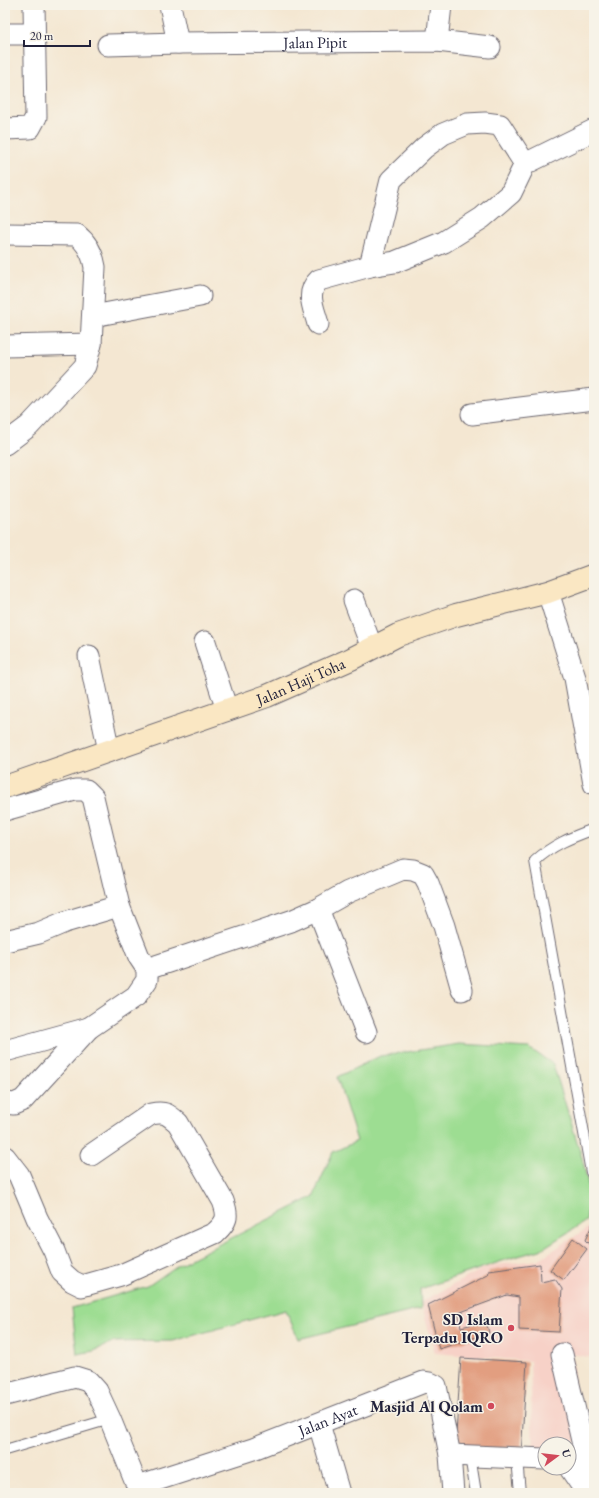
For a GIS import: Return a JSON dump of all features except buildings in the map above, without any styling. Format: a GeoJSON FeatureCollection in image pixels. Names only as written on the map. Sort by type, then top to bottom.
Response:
{"type":"FeatureCollection","features":[{"type":"Feature","properties":{"kind":"street"},"geometry":{"type":"LineString","coordinates":[[5,129],[30,128],[36,117],[34,5]]}},
{"type":"Feature","properties":{"kind":"street"},"geometry":{"type":"LineString","coordinates":[[170,5],[178,43]]}},
{"type":"Feature","properties":{"kind":"street"},"geometry":{"type":"LineString","coordinates":[[437,41],[440,5]]}},
{"type":"Feature","properties":{"kind":"street"},"geometry":{"type":"LineString","coordinates":[[5,34],[34,34]]}},
{"type":"Feature","properties":{"kind":"street","name":"Jalan Pipit"},"geometry":{"type":"LineString","coordinates":[[108,45],[437,41],[490,47]]}},
{"type":"Feature","properties":{"kind":"street"},"geometry":{"type":"LineString","coordinates":[[370,266],[391,180],[424,148],[443,134],[467,124],[485,123],[500,125],[525,164]]}},
{"type":"Feature","properties":{"kind":"street"},"geometry":{"type":"LineString","coordinates":[[318,324],[311,294],[313,285],[319,280],[370,266],[395,262],[444,242],[482,218],[511,193],[525,164],[594,130]]}},
{"type":"Feature","properties":{"kind":"street"},"geometry":{"type":"LineString","coordinates":[[5,234],[77,235],[83,240],[93,258],[95,267],[91,344],[85,366],[29,426],[5,444]]}},
{"type":"Feature","properties":{"kind":"street"},"geometry":{"type":"LineString","coordinates":[[93,316],[200,296]]}},
{"type":"Feature","properties":{"kind":"street"},"geometry":{"type":"LineString","coordinates":[[5,346],[91,344]]}},
{"type":"Feature","properties":{"kind":"street"},"geometry":{"type":"LineString","coordinates":[[472,414],[594,399]]}},
{"type":"Feature","properties":{"kind":"street","name":"Jalan Haji Toha"},"geometry":{"type":"LineString","coordinates":[[5,788],[109,750],[267,696],[398,635],[456,615],[548,592],[594,575]]}},
{"type":"Feature","properties":{"kind":"street"},"geometry":{"type":"LineString","coordinates":[[548,592],[575,678],[594,784]]}},
{"type":"Feature","properties":{"kind":"street"},"geometry":{"type":"LineString","coordinates":[[354,600],[372,648]]}},
{"type":"Feature","properties":{"kind":"street"},"geometry":{"type":"LineString","coordinates":[[205,642],[227,710]]}},
{"type":"Feature","properties":{"kind":"street"},"geometry":{"type":"LineString","coordinates":[[88,656],[109,750]]}},
{"type":"Feature","properties":{"kind":"street"},"geometry":{"type":"LineString","coordinates":[[5,810],[75,790],[86,790],[93,797],[118,906],[139,957],[147,969],[147,980],[136,996],[89,1028],[23,1100],[14,1104],[5,1103]]}},
{"type":"Feature","properties":{"kind":"street"},"geometry":{"type":"LineString","coordinates":[[147,969],[291,921],[348,892],[404,869],[413,870],[423,874],[428,883],[444,926],[462,990]]}},
{"type":"Feature","properties":{"kind":"street"},"geometry":{"type":"LineString","coordinates":[[5,941],[39,933],[64,922],[118,906]]}},
{"type":"Feature","properties":{"kind":"street"},"geometry":{"type":"LineString","coordinates":[[318,908],[366,1032]]}},
{"type":"Feature","properties":{"kind":"street"},"geometry":{"type":"LineString","coordinates":[[5,1052],[89,1028]]}},
{"type":"Feature","properties":{"kind":"street"},"geometry":{"type":"LineString","coordinates":[[5,1157],[19,1175],[62,1272],[72,1281],[82,1286],[121,1275],[214,1233],[224,1225],[227,1218],[223,1201],[178,1123],[168,1114],[159,1112],[150,1114],[91,1155]]}},
{"type":"Feature","properties":{"kind":"street"},"geometry":{"type":"LineString","coordinates":[[562,1354],[594,1493]]}},
{"type":"Feature","properties":{"kind":"street","name":"Jalan Ayat"},"geometry":{"type":"LineString","coordinates":[[5,1395],[75,1377],[88,1381],[97,1391],[139,1490],[254,1449],[424,1382],[430,1383],[436,1386],[460,1455],[453,1493]]}},
{"type":"Feature","properties":{"kind":"street"},"geometry":{"type":"LineString","coordinates":[[319,1424],[339,1493]]}},
{"type":"Feature","properties":{"kind":"street"},"geometry":{"type":"LineString","coordinates":[[460,1455],[537,1459]]}},
{"type":"Feature","properties":{"kind":"street"},"geometry":{"type":"LineString","coordinates":[[575,1476],[587,1493]]}},
{"type":"Feature","properties":{"kind":"lane"},"geometry":{"type":"LineString","coordinates":[[594,829],[570,838],[545,852],[535,861],[591,1172],[594,1177]]}},
{"type":"Feature","properties":{"kind":"lane"},"geometry":{"type":"LineString","coordinates":[[5,1450],[110,1419]]}},
{"type":"Feature","properties":{"kind":"lane"},"geometry":{"type":"LineString","coordinates":[[460,1455],[476,1493]]}},
{"type":"Feature","properties":{"kind":"lane"},"geometry":{"type":"LineString","coordinates":[[517,1458],[520,1493]]}},
{"type":"Feature","properties":{"kind":"shaded area","name":"SD Islam Terpadu IQRO"},"geometry":{"type":"Polygon","coordinates":[[[594,1221],[594,1358],[572,1354],[577,1436],[537,1436],[537,1451],[533,1452],[530,1361],[435,1353],[421,1302],[488,1266],[538,1260],[591,1226],[594,1221]]]}},
{"type":"Feature","properties":{"kind":"green space"},"geometry":{"type":"Polygon","coordinates":[[[459,1044],[529,1048],[553,1064],[583,1161],[590,1194],[586,1221],[540,1250],[511,1258],[420,1289],[421,1309],[298,1339],[286,1310],[173,1341],[113,1342],[94,1351],[77,1354],[72,1308],[148,1286],[178,1265],[313,1197],[333,1152],[357,1141],[337,1077],[380,1056],[459,1044]]]}},
{"type":"Feature","properties":{"kind":"place","name":"SD Islam Terpadu IQRO"},"geometry":{"type":"Point","coordinates":[511,1328]}},
{"type":"Feature","properties":{"kind":"place","name":"Masjid Al Qolam"},"geometry":{"type":"Point","coordinates":[491,1406]}}]}
